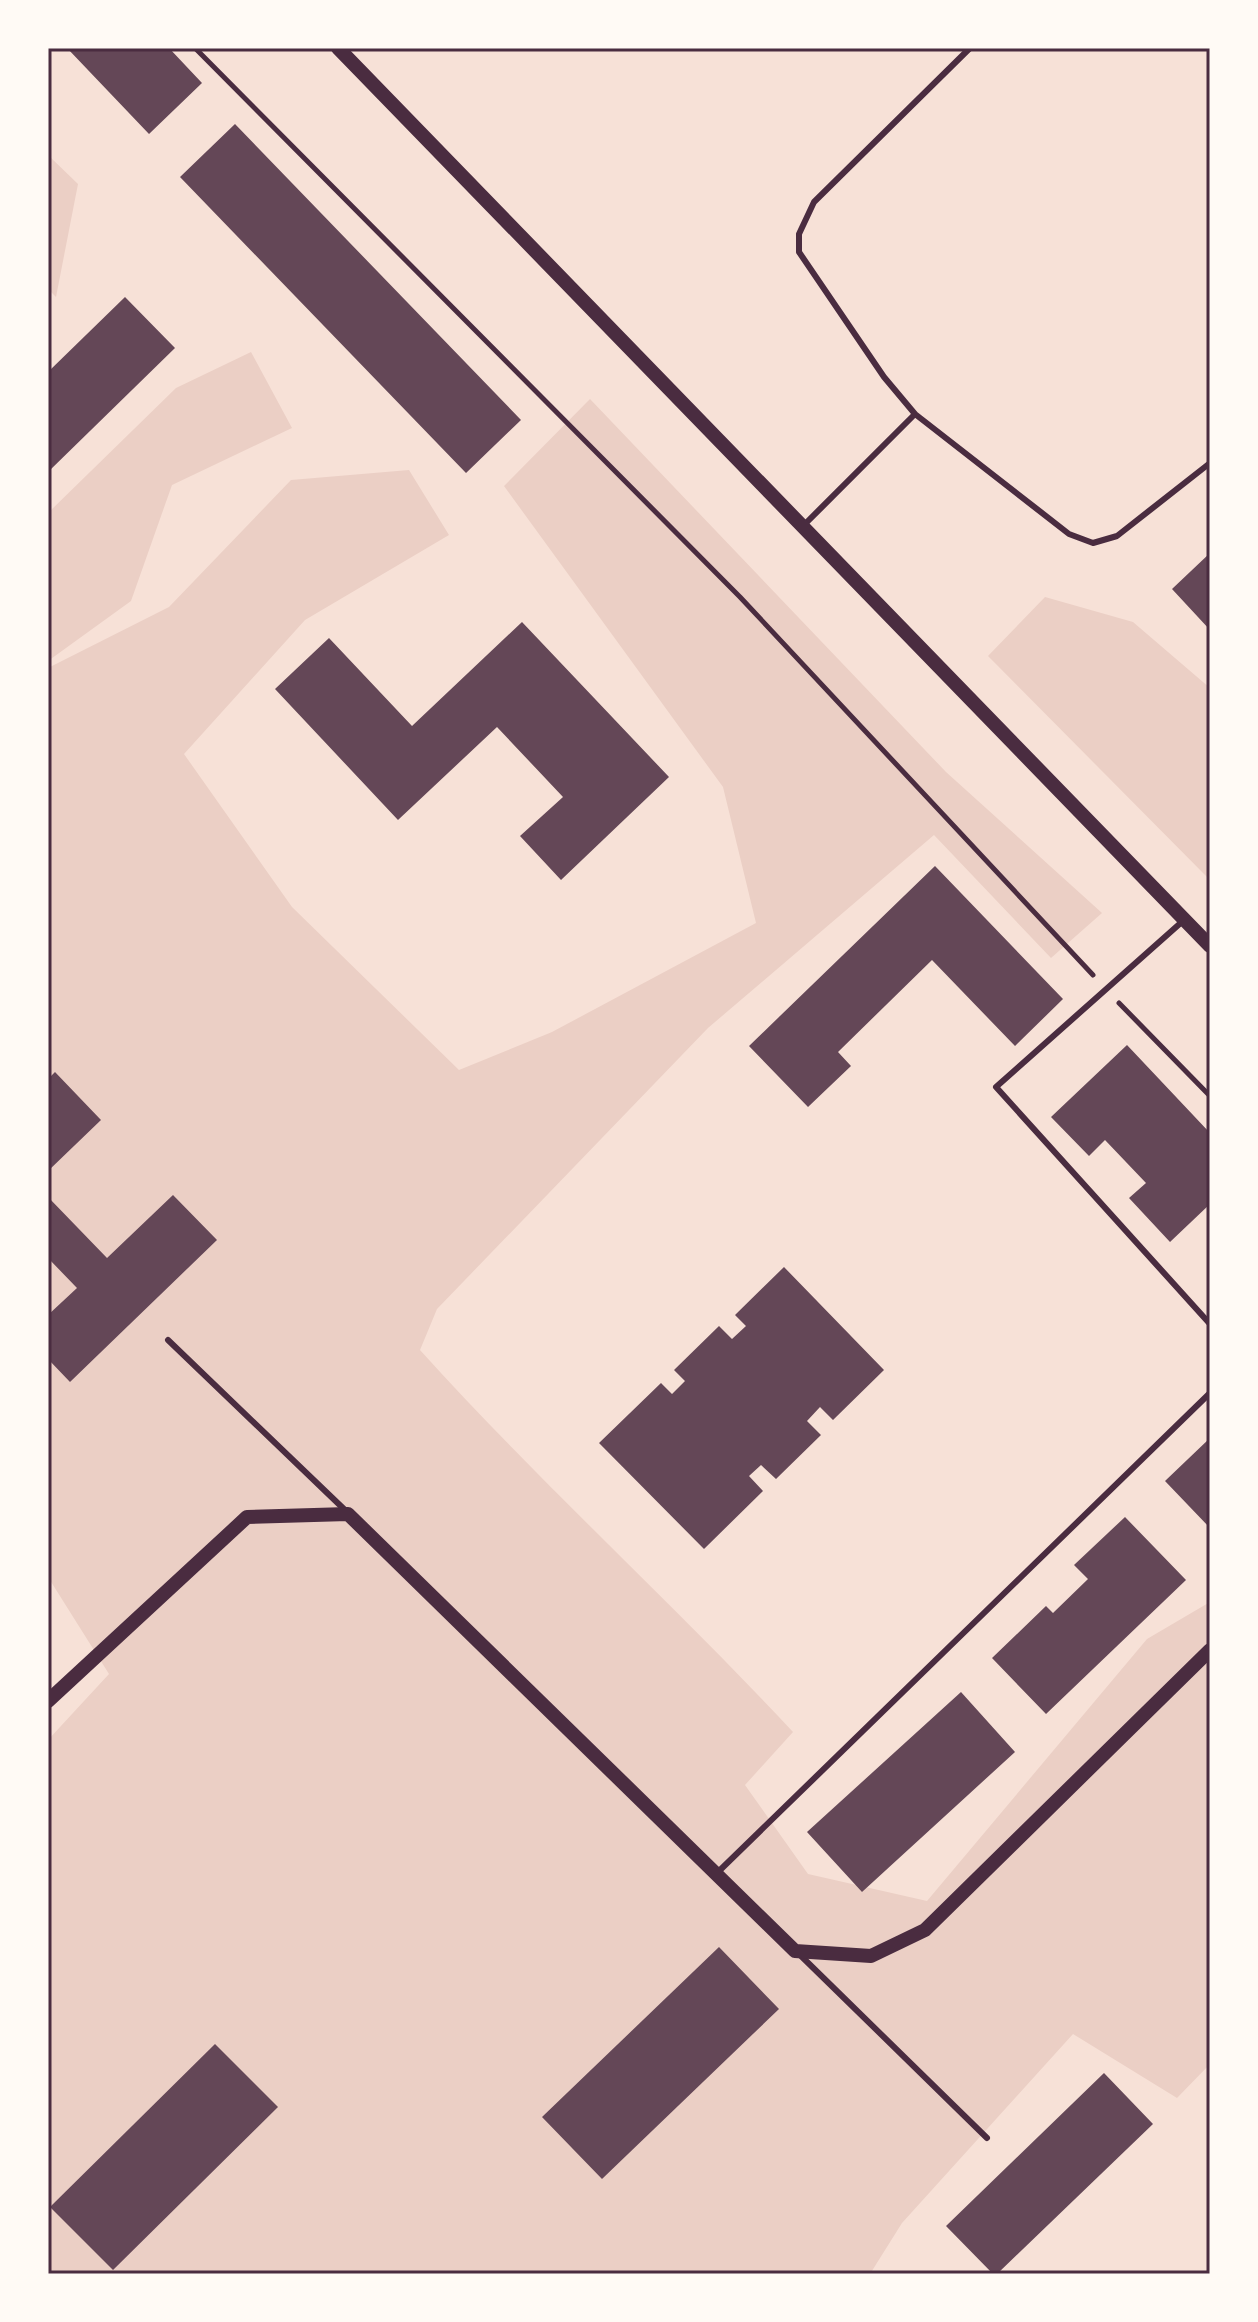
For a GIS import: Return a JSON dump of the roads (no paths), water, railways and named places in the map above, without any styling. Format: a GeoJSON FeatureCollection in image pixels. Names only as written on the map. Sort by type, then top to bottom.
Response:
{"type":"FeatureCollection","features":[{"type":"Feature","properties":{"kind":"street"},"geometry":{"type":"LineString","coordinates":[[338,48],[1210,946]]}},
{"type":"Feature","properties":{"kind":"street"},"geometry":{"type":"LineString","coordinates":[[48,1701],[247,1517],[348,1514],[795,1951],[871,1956],[925,1930],[1210,1650]]}},
{"type":"Feature","properties":{"kind":"lane"},"geometry":{"type":"LineString","coordinates":[[970,48],[814,202],[799,234],[799,252],[884,377],[915,414],[1069,534],[1093,543],[1117,536],[1210,463]]}},
{"type":"Feature","properties":{"kind":"lane"},"geometry":{"type":"LineString","coordinates":[[802,528],[915,414]]}},
{"type":"Feature","properties":{"kind":"lane"},"geometry":{"type":"LineString","coordinates":[[1184,920],[996,1087],[1210,1324]]}},
{"type":"Feature","properties":{"kind":"lane"},"geometry":{"type":"LineString","coordinates":[[168,1340],[348,1514]]}},
{"type":"Feature","properties":{"kind":"lane"},"geometry":{"type":"LineString","coordinates":[[717,1873],[1210,1393]]}},
{"type":"Feature","properties":{"kind":"lane"},"geometry":{"type":"LineString","coordinates":[[795,1951],[987,2138]]}}]}
